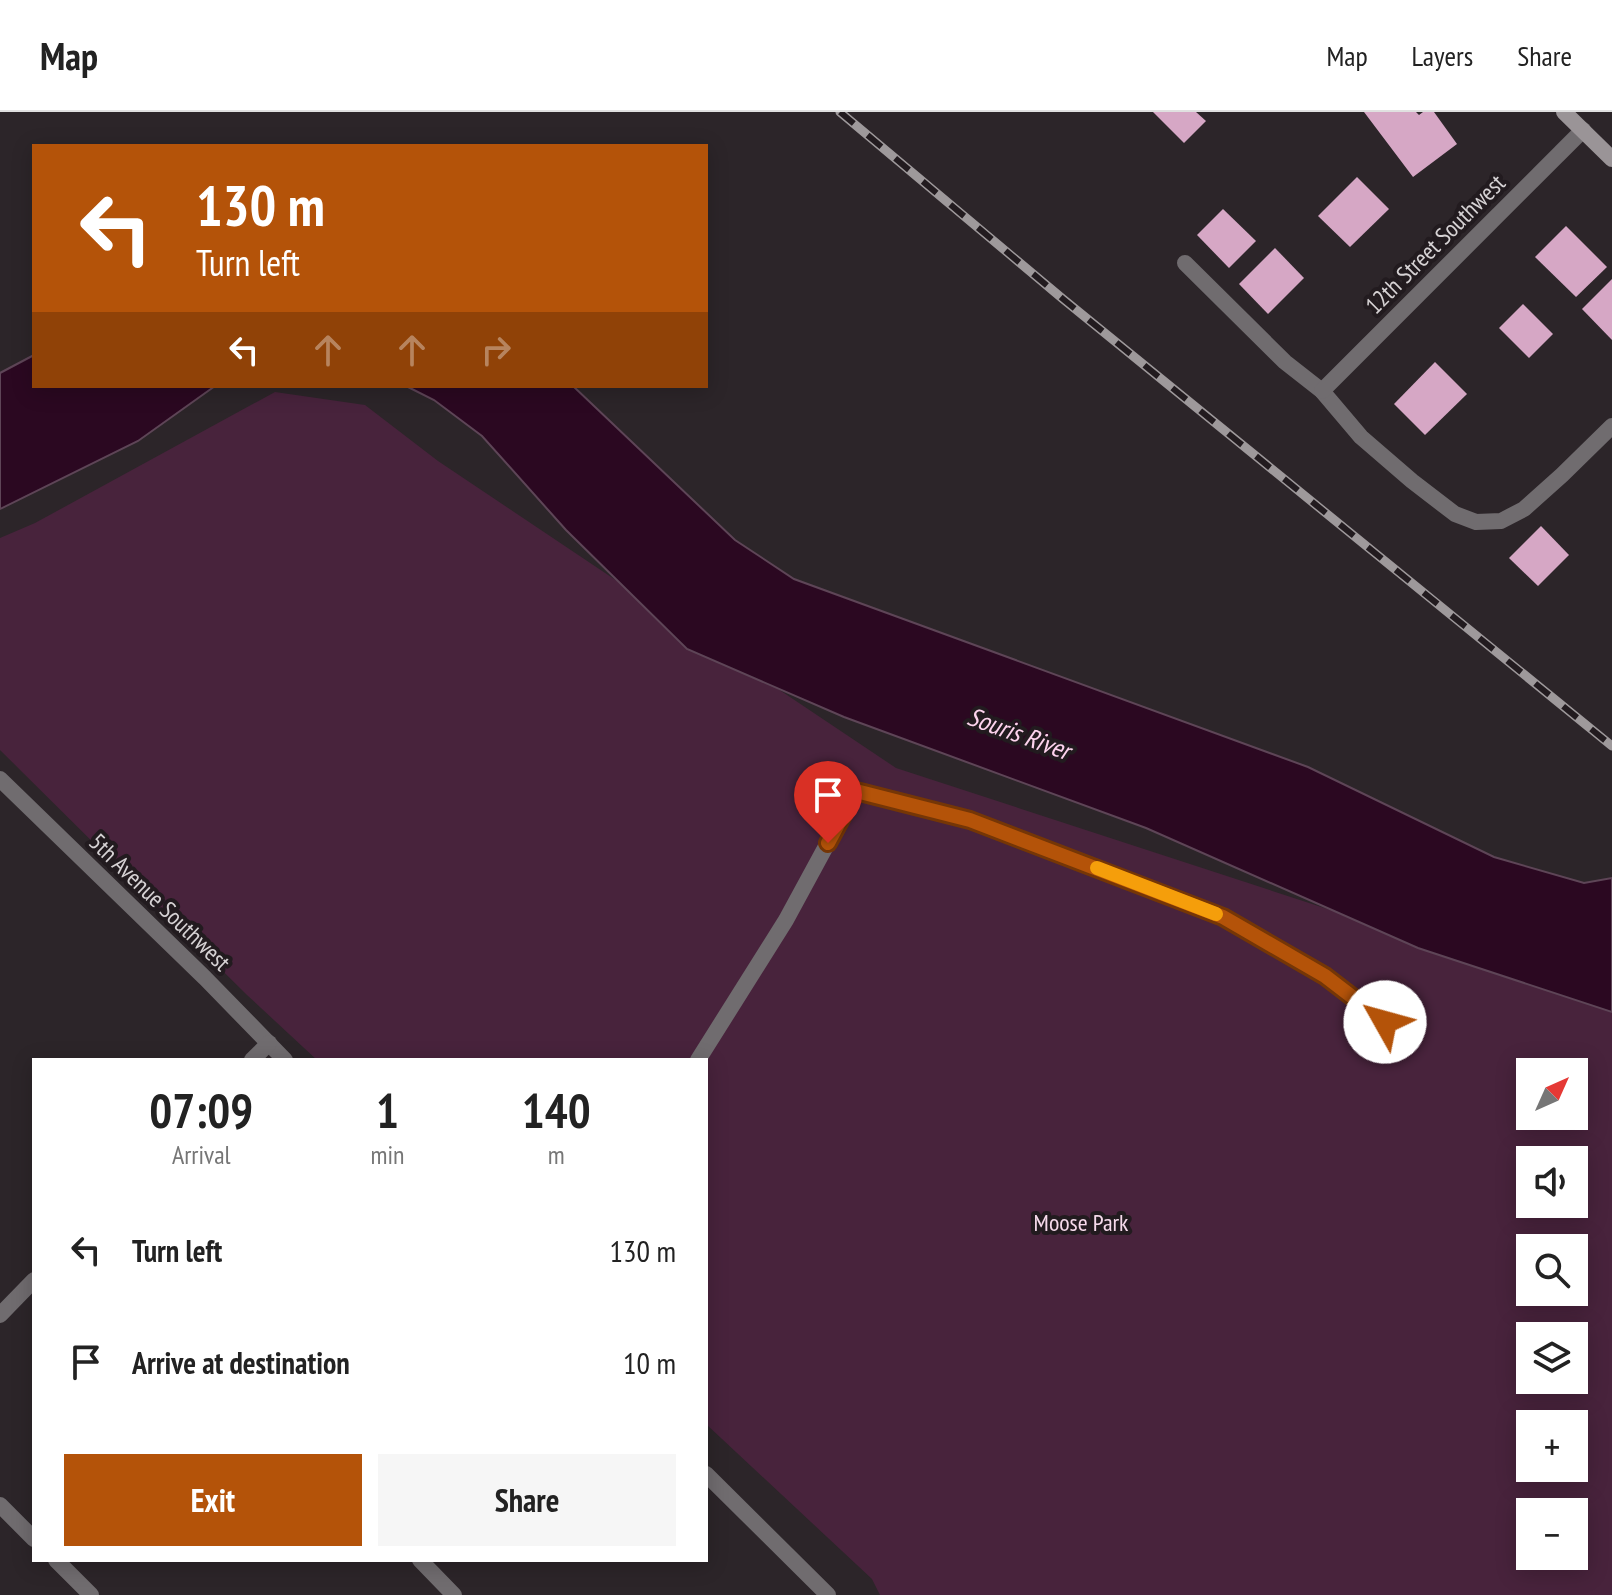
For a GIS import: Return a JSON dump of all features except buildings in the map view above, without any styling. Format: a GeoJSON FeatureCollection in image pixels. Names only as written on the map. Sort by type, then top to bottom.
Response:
{"type":"FeatureCollection","features":[{"type":"Feature","properties":{"kind":"street"},"geometry":{"type":"LineString","coordinates":[[1564,112],[1612,159]]}},
{"type":"Feature","properties":{"kind":"street","name":"12th Street Southwest"},"geometry":{"type":"LineString","coordinates":[[1322,391],[1583,130]]}},
{"type":"Feature","properties":{"kind":"street"},"geometry":{"type":"LineString","coordinates":[[1185,263],[1285,362],[1322,391],[1361,437],[1455,514],[1476,522],[1501,521],[1524,509],[1612,426]]}},
{"type":"Feature","properties":{"kind":"street","name":"5th Avenue Southwest"},"geometry":{"type":"LineString","coordinates":[[0,779],[283,1058]]}},
{"type":"Feature","properties":{"kind":"street"},"geometry":{"type":"LineString","coordinates":[[699,1058],[786,920],[856,791],[970,820],[1223,917],[1325,976],[1405,1038]]}},
{"type":"Feature","properties":{"kind":"street"},"geometry":{"type":"LineString","coordinates":[[254,1058],[269,1043]]}},
{"type":"Feature","properties":{"kind":"street"},"geometry":{"type":"LineString","coordinates":[[0,1315],[32,1282]]}},
{"type":"Feature","properties":{"kind":"street"},"geometry":{"type":"LineString","coordinates":[[708,1476],[828,1595]]}},
{"type":"Feature","properties":{"kind":"street"},"geometry":{"type":"LineString","coordinates":[[0,1505],[32,1537]]}},
{"type":"Feature","properties":{"kind":"street"},"geometry":{"type":"LineString","coordinates":[[58,1562],[91,1595]]}},
{"type":"Feature","properties":{"kind":"street"},"geometry":{"type":"LineString","coordinates":[[422,1562],[454,1595]]}},
{"type":"Feature","properties":{"kind":"green space","name":"Moose Park"},"geometry":{"type":"Polygon","coordinates":[[[275,392],[365,405],[438,461],[896,768],[1496,964],[1612,963],[1612,1595],[880,1595],[872,1579],[708,1426],[708,1058],[315,1058],[247,995],[0,750],[0,538],[35,523],[275,392]]]}},
{"type":"Feature","properties":{"kind":"water"},"geometry":{"type":"Polygon","coordinates":[[[32,356],[32,388],[212,388],[138,441],[0,509],[0,373],[32,356]]]}},
{"type":"Feature","properties":{"kind":"water","name":"Souris River"},"geometry":{"type":"Polygon","coordinates":[[[410,388],[575,388],[735,540],[794,579],[1308,767],[1494,857],[1584,883],[1612,878],[1612,1012],[1418,948],[1146,828],[844,717],[687,649],[566,530],[482,436],[434,400],[410,388]]]}},
{"type":"Feature","properties":{"kind":"railway"},"geometry":{"type":"LineString","coordinates":[[840,112],[1063,299],[1612,746]]}},
{"type":"Feature","properties":{"kind":"slow traffic"},"geometry":{"type":"LineString","coordinates":[[1097,868],[1216,914]]}},
{"type":"Feature","properties":{"kind":"route"},"geometry":{"type":"LineString","coordinates":[[828,843],[856,791],[970,820],[1223,917],[1325,976],[1385,1022]]}}]}
